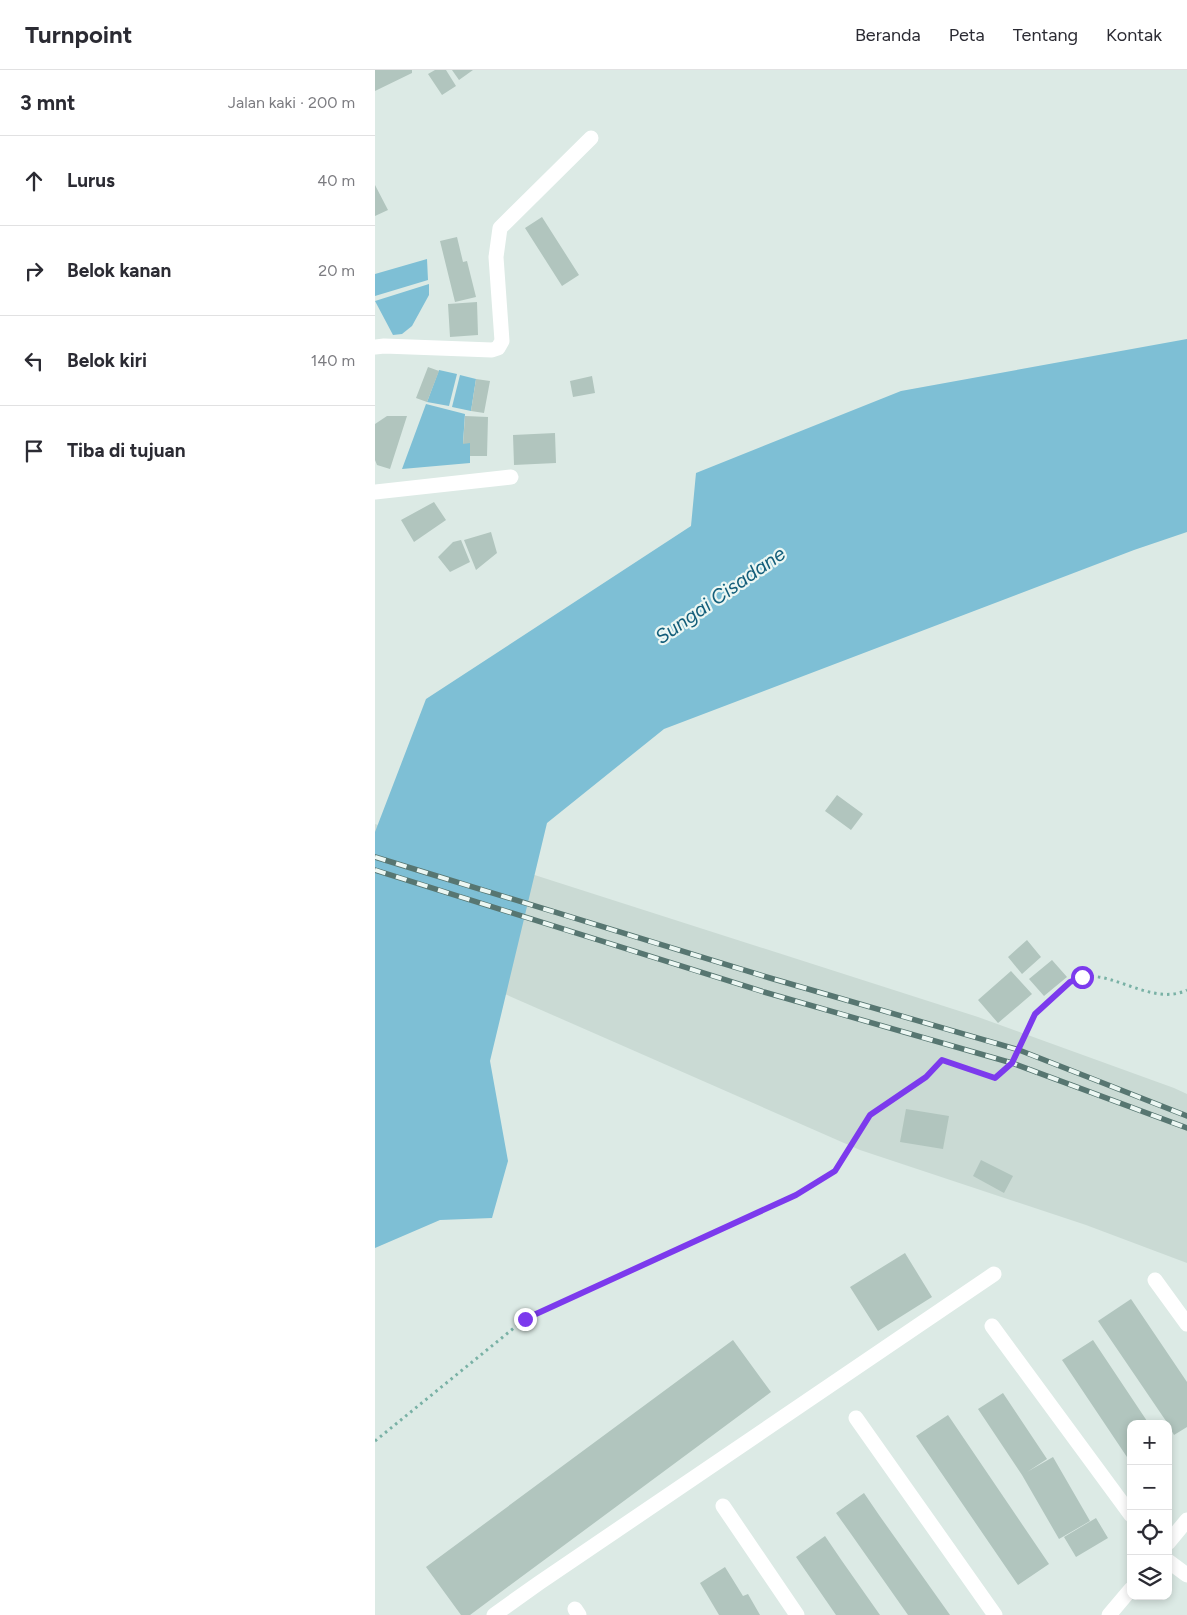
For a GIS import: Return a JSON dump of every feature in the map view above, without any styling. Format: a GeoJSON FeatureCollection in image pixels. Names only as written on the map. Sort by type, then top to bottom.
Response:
{"type":"FeatureCollection","features":[{"type":"Feature","properties":{"kind":"street"},"geometry":{"type":"LineString","coordinates":[[375,347],[492,350],[498,348],[502,341],[496,257],[500,228],[591,138]]}},
{"type":"Feature","properties":{"kind":"street"},"geometry":{"type":"LineString","coordinates":[[375,492],[511,477]]}},
{"type":"Feature","properties":{"kind":"street"},"geometry":{"type":"LineString","coordinates":[[494,1615],[994,1274]]}},
{"type":"Feature","properties":{"kind":"street"},"geometry":{"type":"LineString","coordinates":[[1155,1280],[1187,1324]]}},
{"type":"Feature","properties":{"kind":"street"},"geometry":{"type":"LineString","coordinates":[[992,1326],[1127,1510]]}},
{"type":"Feature","properties":{"kind":"street"},"geometry":{"type":"LineString","coordinates":[[855,1418],[995,1615]]}},
{"type":"Feature","properties":{"kind":"street"},"geometry":{"type":"LineString","coordinates":[[723,1506],[797,1615]]}},
{"type":"Feature","properties":{"kind":"street"},"geometry":{"type":"LineString","coordinates":[[1172,1538],[1187,1520]]}},
{"type":"Feature","properties":{"kind":"street"},"geometry":{"type":"LineString","coordinates":[[1172,1564],[1187,1575]]}},
{"type":"Feature","properties":{"kind":"street"},"geometry":{"type":"LineString","coordinates":[[1109,1615],[1127,1593]]}},
{"type":"Feature","properties":{"kind":"path"},"geometry":{"type":"LineString","coordinates":[[375,1441],[525,1319],[796,1195],[835,1171],[870,1115],[926,1077],[942,1060],[995,1078],[1012,1063],[1035,1014],[1070,982],[1082,977],[1093,976],[1158,995],[1181,993],[1187,990]]}},
{"type":"Feature","properties":{"kind":"shaded area"},"geometry":{"type":"Polygon","coordinates":[[[375,824],[978,1017],[1187,1094],[1187,1263],[1086,1225],[860,1150],[375,937],[375,824]]]}},
{"type":"Feature","properties":{"kind":"water"},"geometry":{"type":"Polygon","coordinates":[[[427,259],[428,280],[375,296],[375,274],[427,259]]]}},
{"type":"Feature","properties":{"kind":"water"},"geometry":{"type":"Polygon","coordinates":[[[429,284],[429,295],[412,326],[402,334],[393,335],[375,301],[429,284]]]}},
{"type":"Feature","properties":{"kind":"water","name":"Sungai Cisadane"},"geometry":{"type":"Polygon","coordinates":[[[1187,339],[1187,532],[1134,550],[664,729],[547,823],[490,1061],[508,1161],[492,1218],[440,1220],[375,1248],[375,832],[426,699],[691,526],[696,473],[901,391],[1187,339]]]}},
{"type":"Feature","properties":{"kind":"water"},"geometry":{"type":"Polygon","coordinates":[[[439,370],[457,374],[449,406],[427,402],[439,370]]]}},
{"type":"Feature","properties":{"kind":"water"},"geometry":{"type":"Polygon","coordinates":[[[460,375],[476,379],[471,411],[452,407],[460,375]]]}},
{"type":"Feature","properties":{"kind":"water"},"geometry":{"type":"Polygon","coordinates":[[[426,404],[465,414],[463,443],[470,443],[470,463],[402,469],[426,404]]]}},
{"type":"Feature","properties":{"kind":"building"},"geometry":{"type":"Polygon","coordinates":[[[375,70],[412,70],[412,73],[375,91],[375,70]]]}},
{"type":"Feature","properties":{"kind":"building"},"geometry":{"type":"Polygon","coordinates":[[[435,70],[446,70],[456,86],[442,95],[428,74],[435,70]]]}},
{"type":"Feature","properties":{"kind":"building"},"geometry":{"type":"Polygon","coordinates":[[[452,70],[473,70],[459,80],[452,70]]]}},
{"type":"Feature","properties":{"kind":"building"},"geometry":{"type":"Polygon","coordinates":[[[375,185],[388,210],[375,216],[375,185]]]}},
{"type":"Feature","properties":{"kind":"building"},"geometry":{"type":"Polygon","coordinates":[[[542,217],[579,275],[562,286],[525,228],[542,217]]]}},
{"type":"Feature","properties":{"kind":"building"},"geometry":{"type":"Polygon","coordinates":[[[457,237],[463,262],[467,261],[476,297],[455,302],[440,241],[457,237]]]}},
{"type":"Feature","properties":{"kind":"building"},"geometry":{"type":"Polygon","coordinates":[[[477,302],[478,335],[450,337],[448,304],[477,302]]]}},
{"type":"Feature","properties":{"kind":"building"},"geometry":{"type":"Polygon","coordinates":[[[428,367],[439,371],[427,402],[416,398],[428,367]]]}},
{"type":"Feature","properties":{"kind":"building"},"geometry":{"type":"Polygon","coordinates":[[[592,376],[595,393],[573,397],[570,381],[592,376]]]}},
{"type":"Feature","properties":{"kind":"building"},"geometry":{"type":"Polygon","coordinates":[[[476,379],[490,381],[484,413],[471,411],[476,379]]]}},
{"type":"Feature","properties":{"kind":"building"},"geometry":{"type":"Polygon","coordinates":[[[387,416],[407,416],[390,469],[377,465],[375,460],[375,424],[387,416]]]}},
{"type":"Feature","properties":{"kind":"building"},"geometry":{"type":"Polygon","coordinates":[[[465,416],[488,417],[487,456],[470,456],[470,443],[463,444],[465,416]]]}},
{"type":"Feature","properties":{"kind":"building"},"geometry":{"type":"Polygon","coordinates":[[[555,433],[556,463],[514,465],[513,435],[555,433]]]}},
{"type":"Feature","properties":{"kind":"building"},"geometry":{"type":"Polygon","coordinates":[[[434,502],[446,520],[414,542],[401,520],[434,502]]]}},
{"type":"Feature","properties":{"kind":"building"},"geometry":{"type":"Polygon","coordinates":[[[491,532],[497,553],[476,570],[464,540],[491,532]]]}},
{"type":"Feature","properties":{"kind":"building"},"geometry":{"type":"Polygon","coordinates":[[[461,540],[470,562],[450,572],[438,557],[453,542],[461,540]]]}},
{"type":"Feature","properties":{"kind":"building"},"geometry":{"type":"Polygon","coordinates":[[[837,795],[863,814],[851,830],[825,811],[837,795]]]}},
{"type":"Feature","properties":{"kind":"building"},"geometry":{"type":"Polygon","coordinates":[[[1027,940],[1041,957],[1022,974],[1008,957],[1027,940]]]}},
{"type":"Feature","properties":{"kind":"building"},"geometry":{"type":"Polygon","coordinates":[[[1052,960],[1067,977],[1044,996],[1029,979],[1052,960]]]}},
{"type":"Feature","properties":{"kind":"building"},"geometry":{"type":"Polygon","coordinates":[[[1011,971],[1032,994],[998,1023],[978,1000],[1011,971]]]}},
{"type":"Feature","properties":{"kind":"building"},"geometry":{"type":"Polygon","coordinates":[[[906,1109],[949,1116],[943,1149],[900,1142],[906,1109]]]}},
{"type":"Feature","properties":{"kind":"building"},"geometry":{"type":"Polygon","coordinates":[[[981,1160],[1013,1176],[1004,1193],[973,1176],[981,1160]]]}},
{"type":"Feature","properties":{"kind":"building"},"geometry":{"type":"Polygon","coordinates":[[[905,1253],[932,1297],[878,1331],[850,1287],[905,1253]]]}},
{"type":"Feature","properties":{"kind":"building"},"geometry":{"type":"Polygon","coordinates":[[[1131,1299],[1187,1382],[1187,1427],[1174,1435],[1172,1420],[1165,1420],[1098,1321],[1131,1299]]]}},
{"type":"Feature","properties":{"kind":"building"},"geometry":{"type":"Polygon","coordinates":[[[733,1340],[771,1392],[470,1615],[461,1615],[426,1567],[733,1340]]]}},
{"type":"Feature","properties":{"kind":"building"},"geometry":{"type":"Polygon","coordinates":[[[1093,1340],[1146,1420],[1127,1420],[1127,1457],[1062,1360],[1093,1340]]]}},
{"type":"Feature","properties":{"kind":"building"},"geometry":{"type":"Polygon","coordinates":[[[1003,1393],[1047,1459],[1027,1472],[1053,1457],[1090,1521],[1059,1539],[1022,1475],[978,1409],[1003,1393]]]}},
{"type":"Feature","properties":{"kind":"building"},"geometry":{"type":"Polygon","coordinates":[[[948,1415],[1049,1564],[1018,1585],[916,1436],[948,1415]]]}},
{"type":"Feature","properties":{"kind":"building"},"geometry":{"type":"Polygon","coordinates":[[[864,1493],[950,1615],[908,1615],[836,1513],[864,1493]]]}},
{"type":"Feature","properties":{"kind":"building"},"geometry":{"type":"Polygon","coordinates":[[[1096,1518],[1108,1538],[1076,1557],[1064,1537],[1096,1518]]]}},
{"type":"Feature","properties":{"kind":"building"},"geometry":{"type":"Polygon","coordinates":[[[825,1536],[880,1615],[836,1615],[796,1557],[825,1536]]]}},
{"type":"Feature","properties":{"kind":"building"},"geometry":{"type":"Polygon","coordinates":[[[725,1567],[743,1596],[748,1594],[760,1615],[719,1615],[700,1583],[725,1567]]]}},
{"type":"Feature","properties":{"kind":"railway"},"geometry":{"type":"LineString","coordinates":[[375,857],[770,978],[1019,1050],[1187,1116]]}},
{"type":"Feature","properties":{"kind":"railway"},"geometry":{"type":"LineString","coordinates":[[375,870],[764,992],[1012,1063],[1187,1128]]}},
{"type":"Feature","properties":{"kind":"route"},"geometry":{"type":"LineString","coordinates":[[525,1319],[796,1195],[835,1171],[870,1115],[926,1077],[942,1060],[995,1078],[1012,1063],[1035,1014],[1070,982],[1082,977]]}}]}
